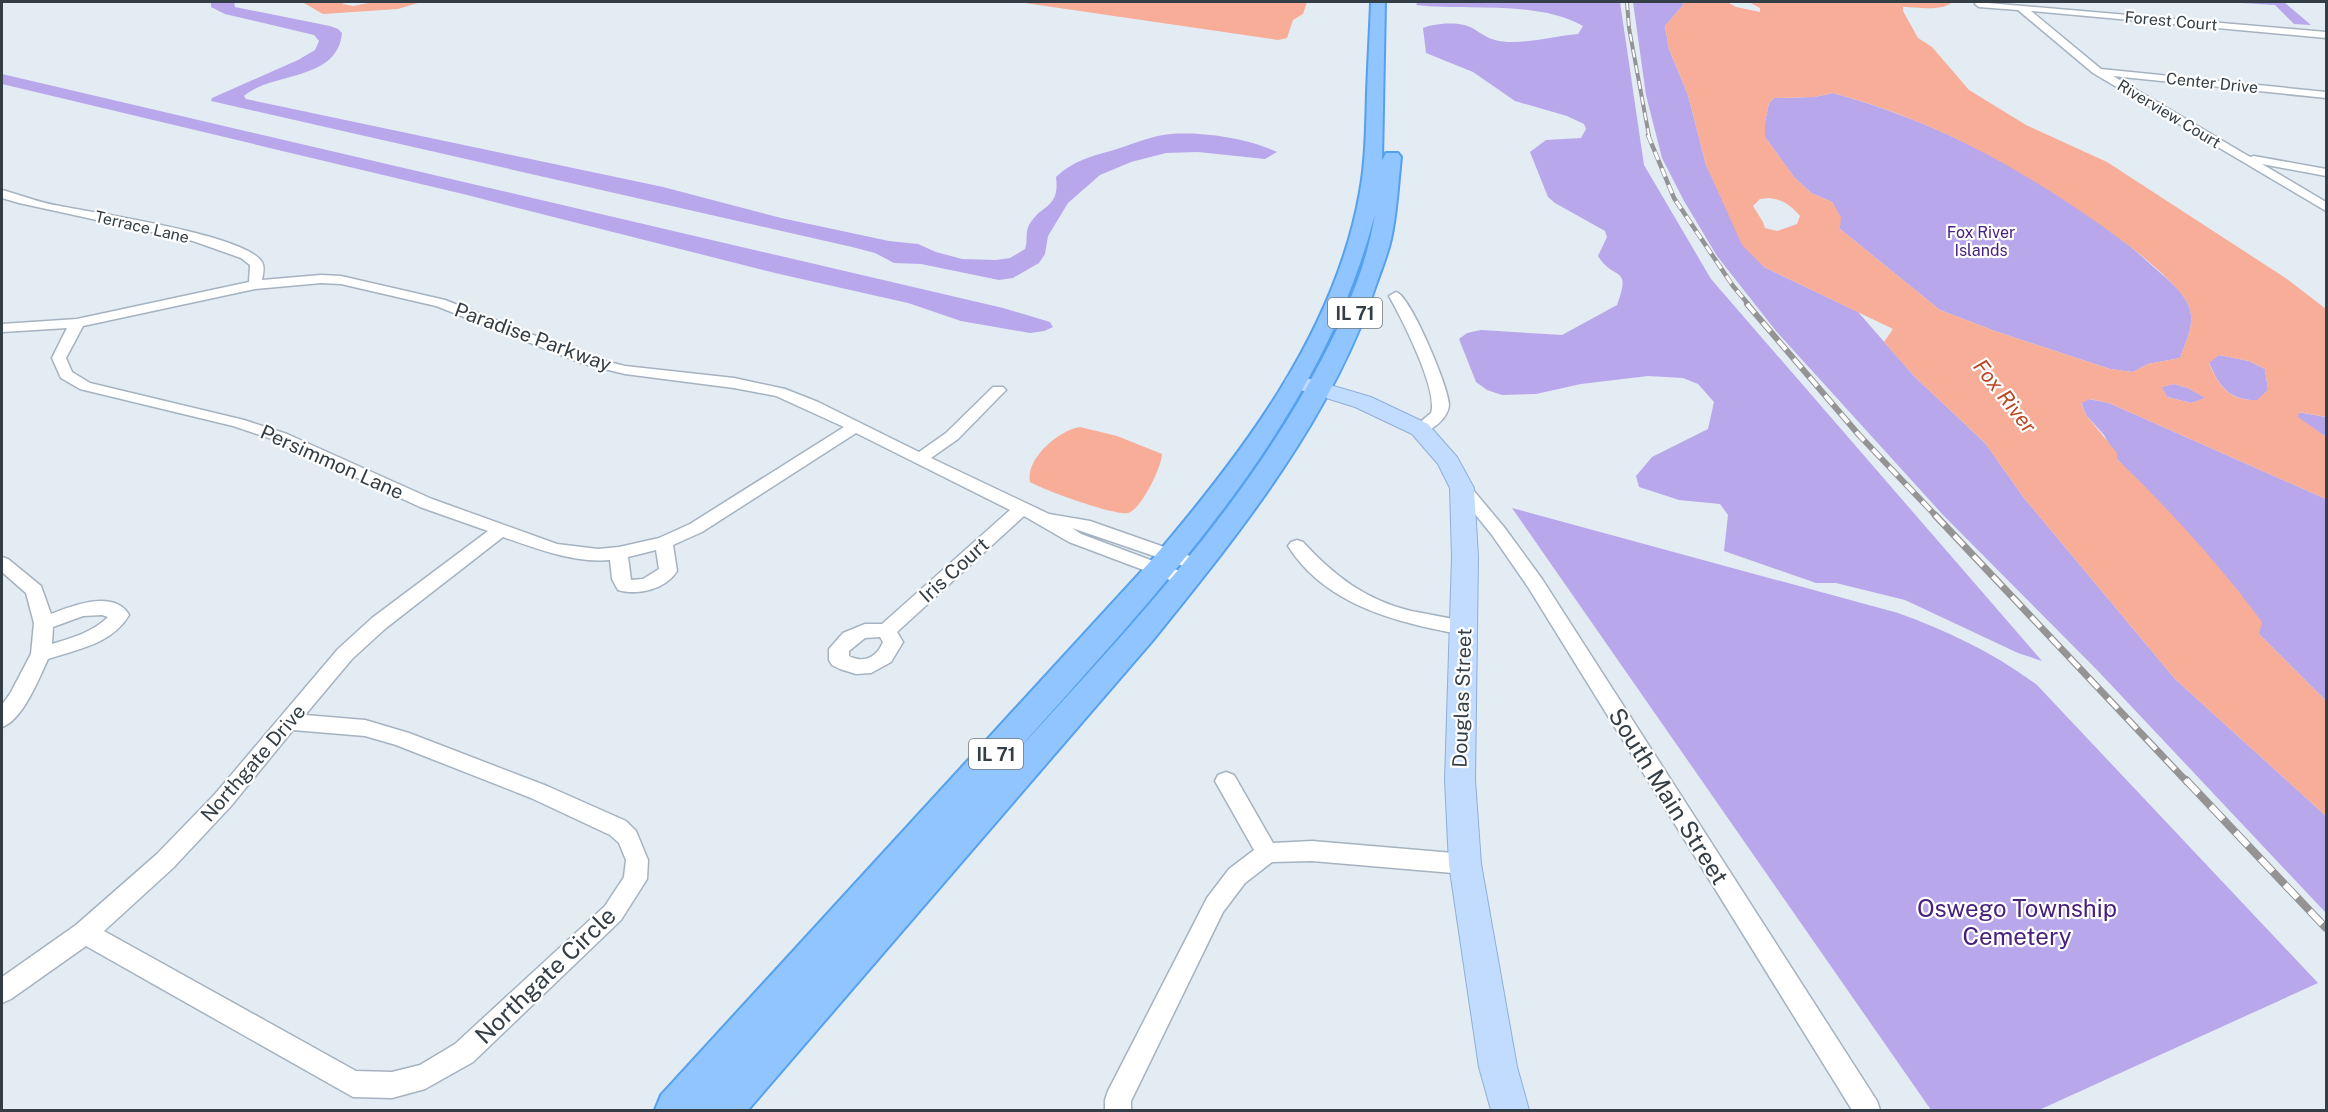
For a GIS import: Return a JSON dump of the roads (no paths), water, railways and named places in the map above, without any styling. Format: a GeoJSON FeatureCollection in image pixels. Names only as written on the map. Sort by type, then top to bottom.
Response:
{"type":"FeatureCollection","features":[{"type":"Feature","properties":{"kind":"main road","name":"IL 71"},"geometry":{"type":"LineString","coordinates":[[1308,384],[1346,280],[1368,205],[1374,157],[1378,2]]}},
{"type":"Feature","properties":{"kind":"main road","name":"IL 71"},"geometry":{"type":"LineString","coordinates":[[720,1110],[1119,661],[1179,568],[1214,501],[1308,384],[1336,358],[1363,294],[1381,239],[1389,201],[1392,164],[1393,2]]}},
{"type":"Feature","properties":{"kind":"main road","name":"IL 71"},"geometry":{"type":"LineString","coordinates":[[676,1110],[1179,568]]}},
{"type":"Feature","properties":{"kind":"street","name":"Forest Court"},"geometry":{"type":"LineString","coordinates":[[1979,4],[2326,35]]}},
{"type":"Feature","properties":{"kind":"street","name":"Riverview Court"},"geometry":{"type":"LineString","coordinates":[[2021,8],[2097,71],[2326,207]]}},
{"type":"Feature","properties":{"kind":"street","name":"Center Drive"},"geometry":{"type":"LineString","coordinates":[[2097,71],[2326,95]]}},
{"type":"Feature","properties":{"kind":"street"},"geometry":{"type":"LineString","coordinates":[[2240,156],[2326,172]]}},
{"type":"Feature","properties":{"kind":"street","name":"Terrace Lane"},"geometry":{"type":"LineString","coordinates":[[2,194],[61,210],[155,227],[244,253],[257,264],[255,285]]}},
{"type":"Feature","properties":{"kind":"street","name":"Paradise Parkway"},"geometry":{"type":"LineString","coordinates":[[2,328],[77,323],[255,285],[314,279],[341,280],[440,303],[584,360],[625,370],[758,387],[800,400],[1041,517],[1075,538],[1179,568]]}},
{"type":"Feature","properties":{"kind":"street"},"geometry":{"type":"LineString","coordinates":[[1396,296],[1432,375],[1441,405],[1438,415],[1420,429]]}},
{"type":"Feature","properties":{"kind":"street","name":"Persimmon Lane"},"geometry":{"type":"LineString","coordinates":[[77,323],[58,358],[66,375],[85,386],[228,420],[281,437],[423,502],[558,549],[598,555],[619,554],[664,542],[696,528],[854,427]]}},
{"type":"Feature","properties":{"kind":"street","name":"Douglas Street"},"geometry":{"type":"LineString","coordinates":[[1308,384],[1373,406],[1420,429],[1449,462],[1462,488],[1465,557],[1460,780],[1465,864],[1480,968],[1498,1067],[1510,1110]]}},
{"type":"Feature","properties":{"kind":"street"},"geometry":{"type":"LineString","coordinates":[[919,459],[952,436],[998,390]]}},
{"type":"Feature","properties":{"kind":"street","name":"South Main Street"},"geometry":{"type":"LineString","coordinates":[[1462,488],[1498,531],[1536,583],[1867,1110]]}},
{"type":"Feature","properties":{"kind":"street","name":"Iris Court"},"geometry":{"type":"LineString","coordinates":[[886,630],[1022,509]]}},
{"type":"Feature","properties":{"kind":"street","name":"Northgate Drive"},"geometry":{"type":"LineString","coordinates":[[2,991],[86,933],[165,861],[222,800],[345,654],[379,623],[501,530]]}},
{"type":"Feature","properties":{"kind":"street"},"geometry":{"type":"LineString","coordinates":[[619,554],[621,579],[625,586],[646,586],[656,582],[668,571],[664,542]]}},
{"type":"Feature","properties":{"kind":"street"},"geometry":{"type":"LineString","coordinates":[[1297,546],[1325,576],[1358,600],[1404,616],[1464,628]]}},
{"type":"Feature","properties":{"kind":"street"},"geometry":{"type":"LineString","coordinates":[[2,563],[34,590],[44,623],[40,654],[19,697],[2,719]]}},
{"type":"Feature","properties":{"kind":"street"},"geometry":{"type":"LineString","coordinates":[[40,654],[99,635],[115,624],[120,615],[112,608],[94,607],[44,623]]}},
{"type":"Feature","properties":{"kind":"street","name":"Northgate Circle"},"geometry":{"type":"LineString","coordinates":[[86,933],[353,1084],[392,1085],[425,1076],[464,1053],[613,913],[635,879],[637,860],[634,848],[624,833],[603,821],[539,792],[402,739],[365,728],[289,722]]}},
{"type":"Feature","properties":{"kind":"street"},"geometry":{"type":"LineString","coordinates":[[1226,781],[1267,853]]}},
{"type":"Feature","properties":{"kind":"street"},"geometry":{"type":"LineString","coordinates":[[1119,1110],[1118,1100],[1215,905],[1237,876],[1267,853],[1312,851],[1465,864]]}},
{"type":"Feature","properties":{"kind":"water"},"geometry":{"type":"Polygon","coordinates":[[[302,2],[347,2],[342,4],[353,6],[373,2],[421,2],[398,9],[323,14],[302,2]]]}},
{"type":"Feature","properties":{"kind":"water"},"geometry":{"type":"Polygon","coordinates":[[[1018,2],[1307,2],[1303,14],[1293,20],[1287,38],[1278,40],[1018,2]]]}},
{"type":"Feature","properties":{"kind":"water","name":"Fox River"},"geometry":{"type":"Polygon","coordinates":[[[1683,2],[1727,2],[1736,7],[1760,12],[1760,8],[1749,2],[1952,2],[1936,8],[1903,7],[1903,11],[1918,38],[1932,47],[1969,90],[2026,125],[2107,162],[2287,279],[2326,309],[2326,417],[2299,412],[2298,417],[2326,437],[2326,499],[2109,403],[2090,399],[2081,403],[2086,415],[2117,453],[2117,459],[2156,497],[2246,600],[2262,622],[2259,634],[2326,701],[2326,816],[2175,679],[2024,498],[1985,443],[1915,377],[1884,342],[1893,329],[1764,267],[1742,245],[1706,165],[1688,95],[1669,49],[1665,26],[1684,4],[1683,2]],[[1833,93],[1814,97],[1774,98],[1769,103],[1765,137],[1794,177],[1811,193],[1832,202],[1841,217],[1840,229],[1940,310],[1995,331],[2110,369],[2133,372],[2148,364],[2180,358],[2191,323],[2187,302],[2164,275],[2142,256],[2081,211],[2014,169],[1944,133],[1871,104],[1833,93]],[[1769,198],[1760,199],[1753,206],[1765,228],[1777,231],[1797,224],[1800,216],[1786,204],[1769,198]],[[2219,355],[2209,363],[2221,386],[2233,395],[2248,400],[2257,400],[2268,390],[2265,369],[2249,361],[2219,355]],[[2174,384],[2162,387],[2167,397],[2191,403],[2205,398],[2188,388],[2174,384]]]}},
{"type":"Feature","properties":{"kind":"water"},"geometry":{"type":"Polygon","coordinates":[[[1080,427],[1117,436],[1162,454],[1159,468],[1150,487],[1139,504],[1128,513],[1095,507],[1030,482],[1033,464],[1045,447],[1063,434],[1080,427]]]}},
{"type":"Feature","properties":{"kind":"railway"},"geometry":{"type":"LineString","coordinates":[[1627,2],[1629,28],[1649,136]]}},
{"type":"Feature","properties":{"kind":"railway"},"geometry":{"type":"LineString","coordinates":[[1648,135],[1674,198],[1733,286],[1749,305]]}},
{"type":"Feature","properties":{"kind":"railway"},"geometry":{"type":"LineString","coordinates":[[1747,304],[1859,435],[1937,517]]}},
{"type":"Feature","properties":{"kind":"railway"},"geometry":{"type":"LineString","coordinates":[[1935,515],[2187,782]]}},
{"type":"Feature","properties":{"kind":"railway"},"geometry":{"type":"LineString","coordinates":[[2186,780],[2326,928]]}},
{"type":"Feature","properties":{"kind":"park label","name":"Fox River Islands"},"geometry":{"type":"Point","coordinates":[1981,241]}},
{"type":"Feature","properties":{"kind":"park label","name":"Oswego Township Cemetery"},"geometry":{"type":"Point","coordinates":[2017,922]}}]}
